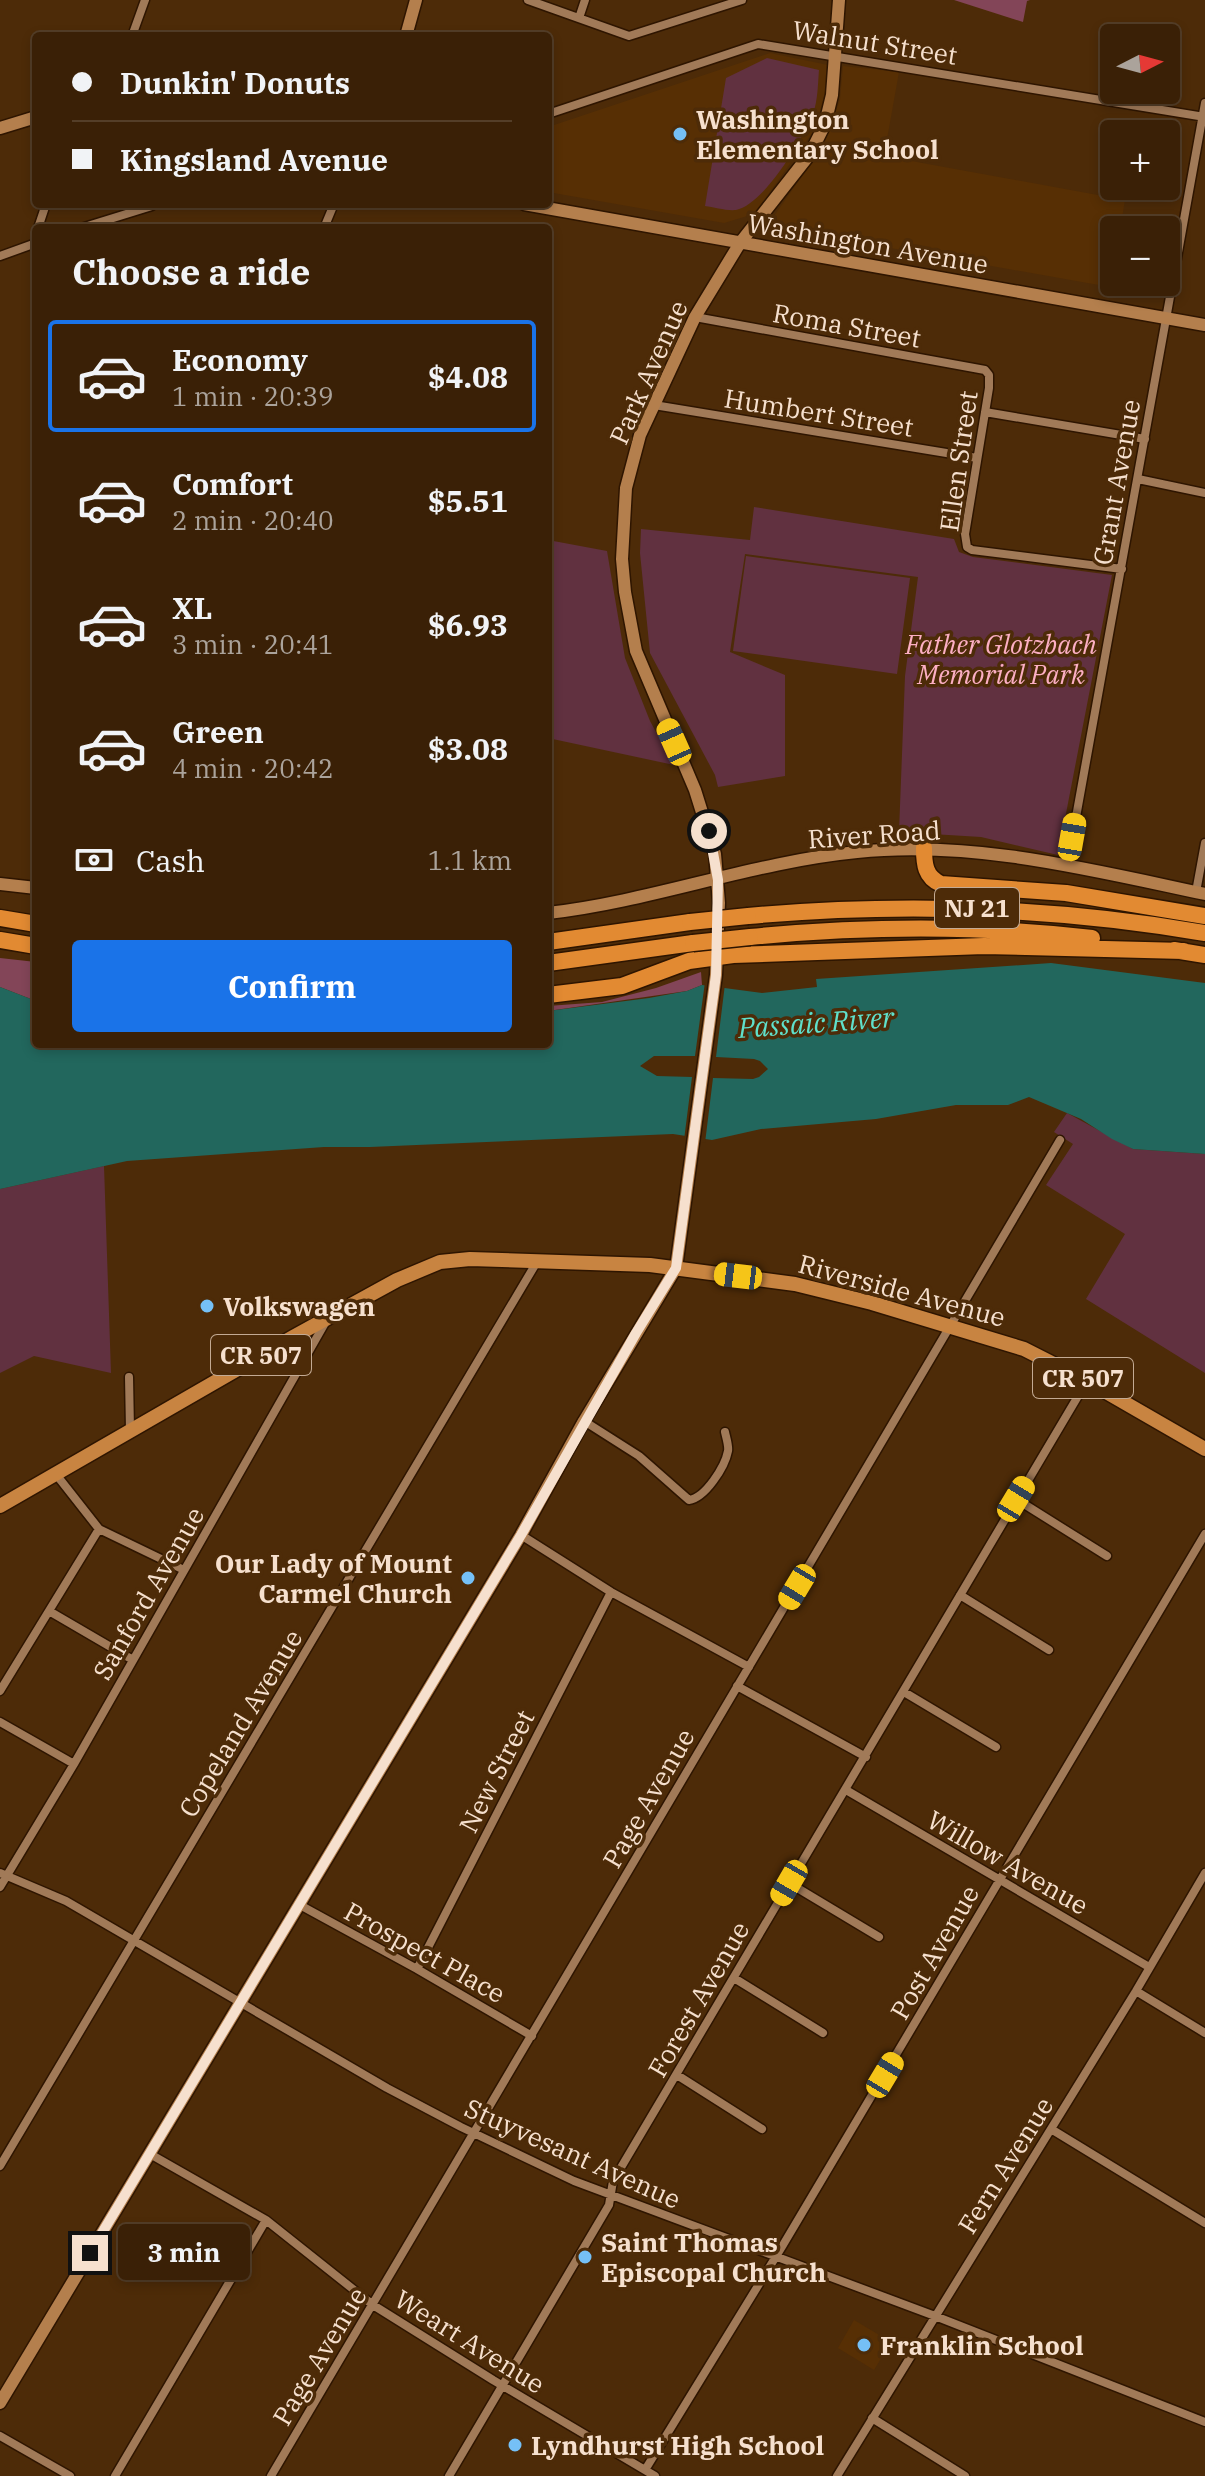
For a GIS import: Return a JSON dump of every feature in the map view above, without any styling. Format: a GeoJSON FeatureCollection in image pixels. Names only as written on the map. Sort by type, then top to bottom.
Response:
{"type":"FeatureCollection","features":[{"type":"Feature","properties":{"kind":"highway"},"geometry":{"type":"LineString","coordinates":[[924,848],[929,876],[941,884],[1066,893],[1205,916]]}},
{"type":"Feature","properties":{"kind":"highway","name":"NJ 21"},"geometry":{"type":"LineString","coordinates":[[552,941],[690,922],[863,908],[971,908],[1081,916],[1205,933]]}},
{"type":"Feature","properties":{"kind":"highway"},"geometry":{"type":"LineString","coordinates":[[0,918],[32,924]]}},
{"type":"Feature","properties":{"kind":"highway","name":"NJ 21"},"geometry":{"type":"LineString","coordinates":[[552,962],[693,943],[863,929],[970,929],[1078,937],[1205,955]]}},
{"type":"Feature","properties":{"kind":"highway"},"geometry":{"type":"LineString","coordinates":[[0,940],[32,945]]}},
{"type":"Feature","properties":{"kind":"highway"},"geometry":{"type":"LineString","coordinates":[[552,995],[622,986],[689,961],[717,956],[984,946],[1184,951]]}},
{"type":"Feature","properties":{"kind":"main road"},"geometry":{"type":"LineString","coordinates":[[407,32],[416,0]]}},
{"type":"Feature","properties":{"kind":"main road","name":"Park Avenue"},"geometry":{"type":"LineString","coordinates":[[676,1268],[716,975],[718,880],[715,854],[701,804],[636,651],[625,592],[622,538],[626,488],[640,435],[695,317],[740,243],[810,154],[825,124],[832,95],[839,0]]}},
{"type":"Feature","properties":{"kind":"main road"},"geometry":{"type":"LineString","coordinates":[[0,128],[32,118]]}},
{"type":"Feature","properties":{"kind":"main road","name":"Washington Avenue"},"geometry":{"type":"LineString","coordinates":[[546,208],[1205,325]]}},
{"type":"Feature","properties":{"kind":"main road","name":"River Road"},"geometry":{"type":"LineString","coordinates":[[552,912],[606,905],[832,855],[924,848],[971,851],[1200,893]]}},
{"type":"Feature","properties":{"kind":"main road"},"geometry":{"type":"LineString","coordinates":[[0,884],[32,888]]}},
{"type":"Feature","properties":{"kind":"main road","name":"Riverside Avenue"},"geometry":{"type":"LineString","coordinates":[[0,1506],[328,1317],[417,1270],[440,1262],[492,1258],[676,1268],[795,1284],[952,1325],[1024,1349],[1087,1381],[1205,1449]]}},
{"type":"Feature","properties":{"kind":"main road"},"geometry":{"type":"LineString","coordinates":[[0,2403],[521,1535],[584,1421],[676,1268]]}},
{"type":"Feature","properties":{"kind":"street"},"geometry":{"type":"LineString","coordinates":[[133,32],[145,0]]}},
{"type":"Feature","properties":{"kind":"street"},"geometry":{"type":"LineString","coordinates":[[528,0],[629,36],[742,0]]}},
{"type":"Feature","properties":{"kind":"street"},"geometry":{"type":"LineString","coordinates":[[579,18],[585,0]]}},
{"type":"Feature","properties":{"kind":"street","name":"Walnut Street"},"geometry":{"type":"LineString","coordinates":[[552,113],[758,44],[1204,117]]}},
{"type":"Feature","properties":{"kind":"street","name":"Grant Avenue"},"geometry":{"type":"LineString","coordinates":[[1067,867],[1205,103]]}},
{"type":"Feature","properties":{"kind":"street"},"geometry":{"type":"LineString","coordinates":[[94,224],[146,208]]}},
{"type":"Feature","properties":{"kind":"street"},"geometry":{"type":"LineString","coordinates":[[0,256],[32,245]]}},
{"type":"Feature","properties":{"kind":"street","name":"Roma Street"},"geometry":{"type":"LineString","coordinates":[[695,317],[985,370],[989,375]]}},
{"type":"Feature","properties":{"kind":"street","name":"Ellen Street"},"geometry":{"type":"LineString","coordinates":[[989,375],[965,534],[967,547],[1122,569]]}},
{"type":"Feature","properties":{"kind":"street","name":"Humbert Street"},"geometry":{"type":"LineString","coordinates":[[654,405],[977,458]]}},
{"type":"Feature","properties":{"kind":"street"},"geometry":{"type":"LineString","coordinates":[[985,412],[1145,439]]}},
{"type":"Feature","properties":{"kind":"street"},"geometry":{"type":"LineString","coordinates":[[1138,479],[1205,493]]}},
{"type":"Feature","properties":{"kind":"street"},"geometry":{"type":"LineString","coordinates":[[1200,893],[1205,843]]}},
{"type":"Feature","properties":{"kind":"street","name":"Page Avenue"},"geometry":{"type":"LineString","coordinates":[[271,2476],[1060,1140]]}},
{"type":"Feature","properties":{"kind":"street","name":"Copeland Avenue"},"geometry":{"type":"LineString","coordinates":[[0,2166],[538,1260]]}},
{"type":"Feature","properties":{"kind":"street","name":"Sanford Avenue"},"geometry":{"type":"LineString","coordinates":[[0,1887],[3,1875],[74,1764],[328,1317]]}},
{"type":"Feature","properties":{"kind":"street"},"geometry":{"type":"LineString","coordinates":[[129,1377],[130,1430]]}},
{"type":"Feature","properties":{"kind":"street","name":"Forest Avenue"},"geometry":{"type":"LineString","coordinates":[[449,2476],[609,2205],[613,2181],[1087,1381]]}},
{"type":"Feature","properties":{"kind":"street"},"geometry":{"type":"LineString","coordinates":[[584,1421],[639,1456],[689,1500],[696,1499],[710,1485],[728,1451],[725,1432]]}},
{"type":"Feature","properties":{"kind":"street"},"geometry":{"type":"LineString","coordinates":[[55,1473],[99,1529],[184,1570]]}},
{"type":"Feature","properties":{"kind":"street"},"geometry":{"type":"LineString","coordinates":[[1016,1499],[1107,1556]]}},
{"type":"Feature","properties":{"kind":"street"},"geometry":{"type":"LineString","coordinates":[[0,1691],[99,1529]]}},
{"type":"Feature","properties":{"kind":"street","name":"Post Avenue"},"geometry":{"type":"LineString","coordinates":[[645,2470],[775,2258],[1205,1534]]}},
{"type":"Feature","properties":{"kind":"street"},"geometry":{"type":"LineString","coordinates":[[521,1535],[611,1592],[749,1667]]}},
{"type":"Feature","properties":{"kind":"street","name":"New Street"},"geometry":{"type":"LineString","coordinates":[[417,1969],[611,1592]]}},
{"type":"Feature","properties":{"kind":"street"},"geometry":{"type":"LineString","coordinates":[[960,1595],[1049,1650]]}},
{"type":"Feature","properties":{"kind":"street"},"geometry":{"type":"LineString","coordinates":[[49,1611],[133,1660]]}},
{"type":"Feature","properties":{"kind":"street"},"geometry":{"type":"LineString","coordinates":[[737,1686],[866,1757]]}},
{"type":"Feature","properties":{"kind":"street"},"geometry":{"type":"LineString","coordinates":[[904,1692],[996,1747]]}},
{"type":"Feature","properties":{"kind":"street"},"geometry":{"type":"LineString","coordinates":[[0,1722],[74,1764]]}},
{"type":"Feature","properties":{"kind":"street","name":"Willow Avenue"},"geometry":{"type":"LineString","coordinates":[[846,1790],[1149,1967]]}},
{"type":"Feature","properties":{"kind":"street","name":"Fern Avenue"},"geometry":{"type":"LineString","coordinates":[[837,2476],[1136,1991],[1205,1873]]}},
{"type":"Feature","properties":{"kind":"street","name":"Stuyvesant Avenue"},"geometry":{"type":"LineString","coordinates":[[3,1875],[66,1901],[387,2088],[574,2181],[935,2316],[1205,2422]]}},
{"type":"Feature","properties":{"kind":"street"},"geometry":{"type":"LineString","coordinates":[[789,1883],[879,1937]]}},
{"type":"Feature","properties":{"kind":"street","name":"Prospect Place"},"geometry":{"type":"LineString","coordinates":[[298,1904],[532,2036]]}},
{"type":"Feature","properties":{"kind":"street"},"geometry":{"type":"LineString","coordinates":[[734,1978],[823,2033]]}},
{"type":"Feature","properties":{"kind":"street"},"geometry":{"type":"LineString","coordinates":[[1136,1991],[1205,2033]]}},
{"type":"Feature","properties":{"kind":"street"},"geometry":{"type":"LineString","coordinates":[[677,2075],[762,2129]]}},
{"type":"Feature","properties":{"kind":"street"},"geometry":{"type":"LineString","coordinates":[[1051,2129],[1205,2223]]}},
{"type":"Feature","properties":{"kind":"street","name":"Weart Avenue"},"geometry":{"type":"LineString","coordinates":[[150,2154],[266,2220],[373,2305],[655,2476]]}},
{"type":"Feature","properties":{"kind":"street"},"geometry":{"type":"LineString","coordinates":[[115,2476],[266,2220]]}},
{"type":"Feature","properties":{"kind":"street"},"geometry":{"type":"LineString","coordinates":[[872,2418],[965,2476]]}},
{"type":"Feature","properties":{"kind":"street"},"geometry":{"type":"LineString","coordinates":[[0,2436],[70,2476]]}},
{"type":"Feature","properties":{"kind":"shaded area"},"geometry":{"type":"Polygon","coordinates":[[[954,0],[1030,0],[1027,1],[1023,22],[954,0]]]}},
{"type":"Feature","properties":{"kind":"shaded area","name":"Washington Elementary School"},"geometry":{"type":"Polygon","coordinates":[[[770,53],[828,65],[826,89],[815,129],[754,214],[724,223],[552,193],[552,126],[770,53]]]}},
{"type":"Feature","properties":{"kind":"shaded area"},"geometry":{"type":"Polygon","coordinates":[[[843,66],[899,72],[884,156],[1100,195],[1100,200],[1125,200],[1122,216],[1100,216],[1100,285],[767,226],[823,146],[840,100],[843,66]]]}},
{"type":"Feature","properties":{"kind":"shaded area"},"geometry":{"type":"Polygon","coordinates":[[[0,958],[32,962],[32,999],[0,987],[0,958]]]}},
{"type":"Feature","properties":{"kind":"shaded area"},"geometry":{"type":"Polygon","coordinates":[[[701,972],[702,985],[687,991],[552,1010],[552,1006],[602,1002],[701,972]]]}},
{"type":"Feature","properties":{"kind":"shaded area","name":"Franklin School"},"geometry":{"type":"Polygon","coordinates":[[[854,2320],[891,2342],[874,2370],[838,2348],[854,2320]]]}},
{"type":"Feature","properties":{"kind":"green space"},"geometry":{"type":"Polygon","coordinates":[[[767,58],[819,70],[816,102],[810,119],[783,167],[759,196],[736,210],[705,206],[726,78],[767,58]]]}},
{"type":"Feature","properties":{"kind":"green space","name":"Father Glotzbach Memorial Park"},"geometry":{"type":"Polygon","coordinates":[[[754,507],[954,539],[959,552],[973,557],[1112,575],[1058,855],[981,837],[899,832],[905,676],[918,577],[745,554],[730,652],[785,675],[785,776],[718,787],[715,775],[650,653],[640,553],[641,529],[750,540],[754,507]]]}},
{"type":"Feature","properties":{"kind":"green space"},"geometry":{"type":"Polygon","coordinates":[[[552,541],[607,551],[625,658],[650,721],[674,765],[552,739],[552,541]]]}},
{"type":"Feature","properties":{"kind":"green space"},"geometry":{"type":"Polygon","coordinates":[[[746,556],[910,578],[897,674],[733,651],[746,556]]]}},
{"type":"Feature","properties":{"kind":"green space"},"geometry":{"type":"Polygon","coordinates":[[[1067,1113],[1133,1149],[1205,1154],[1205,1373],[1086,1299],[1125,1234],[1046,1185],[1073,1144],[1054,1132],[1067,1113]]]}},
{"type":"Feature","properties":{"kind":"green space"},"geometry":{"type":"Polygon","coordinates":[[[104,1166],[111,1373],[34,1356],[0,1373],[0,1189],[104,1166]]]}},
{"type":"Feature","properties":{"kind":"water","name":"Passaic River"},"geometry":{"type":"Polygon","coordinates":[[[1051,963],[1205,983],[1205,1154],[1133,1149],[1081,1119],[1029,1097],[1008,1105],[956,1105],[876,1119],[761,1129],[712,1140],[673,1134],[324,1147],[127,1161],[0,1189],[0,987],[32,999],[32,1048],[552,1048],[552,1010],[649,998],[702,985],[762,993],[817,987],[816,979],[1051,963]]]}},
{"type":"Feature","properties":{"kind":"pier"},"geometry":{"type":"Polygon","coordinates":[[[705,982],[725,984],[716,1057],[754,1059],[768,1069],[753,1079],[713,1078],[705,1143],[684,1140],[692,1077],[657,1076],[640,1066],[654,1056],[695,1056],[705,982]]]}},
{"type":"Feature","properties":{"kind":"place","name":"Washington Elementary School"},"geometry":{"type":"Point","coordinates":[680,134]}},
{"type":"Feature","properties":{"kind":"place","name":"Volkswagen"},"geometry":{"type":"Point","coordinates":[207,1306]}},
{"type":"Feature","properties":{"kind":"place","name":"Our Lady of Mount Carmel Church"},"geometry":{"type":"Point","coordinates":[468,1578]}},
{"type":"Feature","properties":{"kind":"place","name":"Saint Thomas Episcopal Church"},"geometry":{"type":"Point","coordinates":[585,2257]}},
{"type":"Feature","properties":{"kind":"place","name":"Franklin School"},"geometry":{"type":"Point","coordinates":[864,2345]}},
{"type":"Feature","properties":{"kind":"place","name":"Lyndhurst High School"},"geometry":{"type":"Point","coordinates":[515,2445]}},
{"type":"Feature","properties":{"kind":"route"},"geometry":{"type":"LineString","coordinates":[[90,2253],[521,1535],[584,1421],[676,1268],[716,975],[718,880],[709,831]]}}]}
